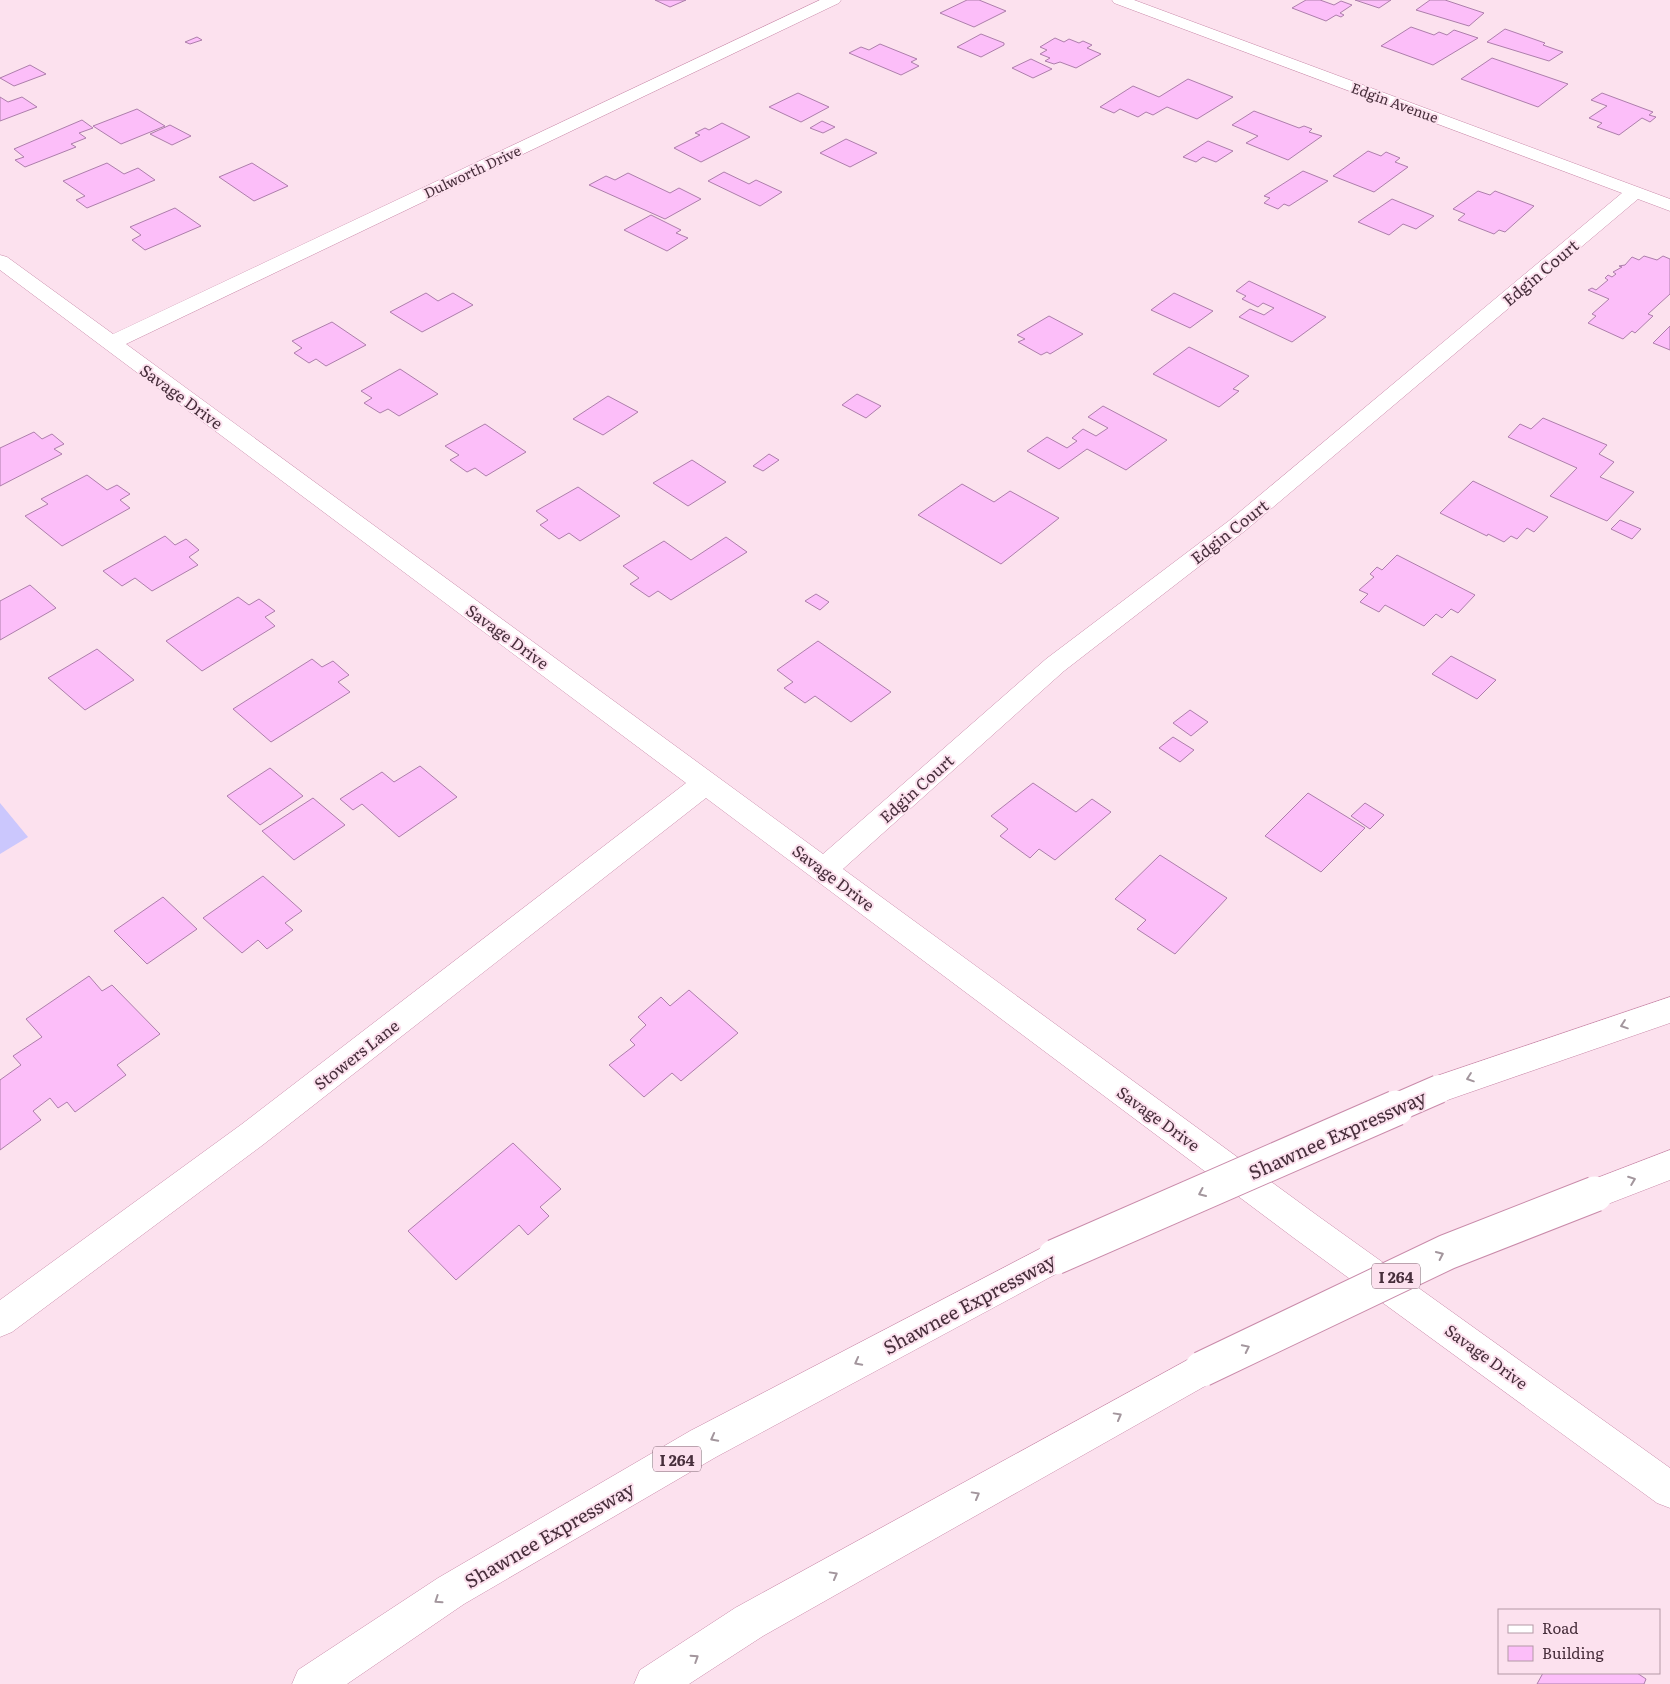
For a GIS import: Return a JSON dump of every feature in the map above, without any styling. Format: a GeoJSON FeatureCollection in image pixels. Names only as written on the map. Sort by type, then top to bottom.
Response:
{"type":"FeatureCollection","features":[{"type":"Feature","properties":{"kind":"main road","name":"Dulworth Drive"},"geometry":{"type":"LineString","coordinates":[[111,343],[833,0]]}},
{"type":"Feature","properties":{"kind":"main road","name":"Edgin Avenue"},"geometry":{"type":"LineString","coordinates":[[1120,0],[1670,205]]}},
{"type":"Feature","properties":{"kind":"main road","name":"Edgin Court"},"geometry":{"type":"LineString","coordinates":[[823,870],[1055,665],[1238,525],[1635,192]]}},
{"type":"Feature","properties":{"kind":"main road","name":"Savage Drive"},"geometry":{"type":"LineString","coordinates":[[0,261],[707,782],[1306,1227],[1670,1490]]}},
{"type":"Feature","properties":{"kind":"main road","name":"Stowers Lane"},"geometry":{"type":"LineString","coordinates":[[0,1320],[253,1134],[707,782]]}},
{"type":"Feature","properties":{"kind":"main road","name":"Shawnee Expressway"},"geometry":{"type":"LineString","coordinates":[[312,1684],[451,1591],[703,1444],[1055,1257],[1439,1089],[1670,1010]]}},
{"type":"Feature","properties":{"kind":"main road","name":"I 264"},"geometry":{"type":"LineString","coordinates":[[654,1684],[749,1622],[1202,1369],[1447,1252],[1670,1165]]}},
{"type":"Feature","properties":{"kind":"shaded area"},"geometry":{"type":"Polygon","coordinates":[[[0,803],[28,837],[0,854],[0,803]]]}},
{"type":"Feature","properties":{"kind":"building"},"geometry":{"type":"Polygon","coordinates":[[[655,0],[686,0],[670,7],[655,0]]]}},
{"type":"Feature","properties":{"kind":"building"},"geometry":{"type":"Polygon","coordinates":[[[967,0],[979,0],[1006,11],[974,27],[940,13],[967,0]]]}},
{"type":"Feature","properties":{"kind":"building"},"geometry":{"type":"Polygon","coordinates":[[[1306,0],[1320,0],[1334,5],[1341,1],[1352,5],[1340,13],[1344,15],[1341,17],[1336,15],[1326,21],[1292,8],[1306,0]]]}},
{"type":"Feature","properties":{"kind":"building"},"geometry":{"type":"Polygon","coordinates":[[[1355,0],[1391,0],[1379,8],[1355,0]]]}},
{"type":"Feature","properties":{"kind":"building"},"geometry":{"type":"Polygon","coordinates":[[[1430,0],[1445,0],[1484,13],[1469,26],[1416,10],[1430,0]]]}},
{"type":"Feature","properties":{"kind":"building"},"geometry":{"type":"Polygon","coordinates":[[[1411,27],[1434,35],[1439,32],[1447,35],[1454,30],[1478,38],[1433,65],[1381,46],[1411,27]]]}},
{"type":"Feature","properties":{"kind":"building"},"geometry":{"type":"Polygon","coordinates":[[[1505,29],[1545,43],[1543,45],[1563,52],[1549,61],[1487,42],[1505,29]]]}},
{"type":"Feature","properties":{"kind":"building"},"geometry":{"type":"Polygon","coordinates":[[[981,34],[1004,43],[1004,45],[981,57],[957,47],[981,34]]]}},
{"type":"Feature","properties":{"kind":"building"},"geometry":{"type":"Polygon","coordinates":[[[197,37],[202,40],[190,44],[185,42],[197,37]]]}},
{"type":"Feature","properties":{"kind":"building"},"geometry":{"type":"Polygon","coordinates":[[[1055,38],[1064,42],[1069,39],[1079,43],[1083,41],[1092,45],[1087,48],[1101,54],[1076,68],[1060,62],[1054,64],[1045,61],[1050,58],[1040,54],[1047,50],[1040,47],[1055,38]]]}},
{"type":"Feature","properties":{"kind":"building"},"geometry":{"type":"Polygon","coordinates":[[[880,44],[917,59],[911,62],[919,66],[901,75],[849,53],[861,47],[869,50],[880,44]]]}},
{"type":"Feature","properties":{"kind":"building"},"geometry":{"type":"Polygon","coordinates":[[[1492,58],[1568,84],[1538,107],[1461,79],[1492,58]]]}},
{"type":"Feature","properties":{"kind":"building"},"geometry":{"type":"Polygon","coordinates":[[[1031,59],[1052,69],[1033,78],[1012,68],[1031,59]]]}},
{"type":"Feature","properties":{"kind":"building"},"geometry":{"type":"Polygon","coordinates":[[[30,65],[46,74],[14,86],[0,78],[30,65]]]}},
{"type":"Feature","properties":{"kind":"building"},"geometry":{"type":"Polygon","coordinates":[[[1188,79],[1233,97],[1197,119],[1167,107],[1153,115],[1146,112],[1138,117],[1120,109],[1114,113],[1100,107],[1133,86],[1159,97],[1188,79]]]}},
{"type":"Feature","properties":{"kind":"building"},"geometry":{"type":"Polygon","coordinates":[[[798,93],[829,107],[801,122],[769,107],[798,93]]]}},
{"type":"Feature","properties":{"kind":"building"},"geometry":{"type":"Polygon","coordinates":[[[1602,93],[1653,112],[1649,115],[1656,117],[1650,122],[1642,118],[1619,135],[1597,127],[1602,123],[1589,118],[1607,106],[1591,100],[1602,93]]]}},
{"type":"Feature","properties":{"kind":"building"},"geometry":{"type":"Polygon","coordinates":[[[0,97],[8,102],[22,97],[37,107],[0,121],[0,97]]]}},
{"type":"Feature","properties":{"kind":"building"},"geometry":{"type":"Polygon","coordinates":[[[137,109],[165,126],[121,144],[93,126],[137,109]]]}},
{"type":"Feature","properties":{"kind":"building"},"geometry":{"type":"Polygon","coordinates":[[[1254,111],[1299,128],[1304,126],[1312,129],[1309,132],[1322,136],[1288,160],[1246,143],[1258,136],[1232,125],[1254,111]]]}},
{"type":"Feature","properties":{"kind":"building"},"geometry":{"type":"Polygon","coordinates":[[[82,120],[93,128],[79,133],[86,138],[71,144],[76,147],[25,167],[15,160],[24,157],[14,149],[82,120]]]}},
{"type":"Feature","properties":{"kind":"building"},"geometry":{"type":"Polygon","coordinates":[[[822,121],[835,127],[823,133],[810,128],[822,121]]]}},
{"type":"Feature","properties":{"kind":"building"},"geometry":{"type":"Polygon","coordinates":[[[722,123],[750,137],[701,162],[674,148],[700,135],[695,133],[705,128],[709,130],[722,123]]]}},
{"type":"Feature","properties":{"kind":"building"},"geometry":{"type":"Polygon","coordinates":[[[170,125],[191,136],[172,145],[150,134],[170,125]]]}},
{"type":"Feature","properties":{"kind":"building"},"geometry":{"type":"Polygon","coordinates":[[[846,139],[877,153],[850,167],[820,153],[846,139]]]}},
{"type":"Feature","properties":{"kind":"building"},"geometry":{"type":"Polygon","coordinates":[[[1208,141],[1233,151],[1216,162],[1203,157],[1196,162],[1183,157],[1208,141]]]}},
{"type":"Feature","properties":{"kind":"building"},"geometry":{"type":"Polygon","coordinates":[[[1368,151],[1381,156],[1386,152],[1400,158],[1395,162],[1408,167],[1374,192],[1333,176],[1368,151]]]}},
{"type":"Feature","properties":{"kind":"building"},"geometry":{"type":"Polygon","coordinates":[[[107,163],[124,174],[138,168],[155,180],[87,208],[76,200],[85,196],[63,181],[107,163]]]}},
{"type":"Feature","properties":{"kind":"building"},"geometry":{"type":"Polygon","coordinates":[[[252,163],[288,186],[254,201],[219,177],[252,163]]]}},
{"type":"Feature","properties":{"kind":"building"},"geometry":{"type":"Polygon","coordinates":[[[1303,171],[1328,181],[1289,206],[1284,204],[1278,209],[1264,203],[1270,198],[1264,196],[1303,171]]]}},
{"type":"Feature","properties":{"kind":"building"},"geometry":{"type":"Polygon","coordinates":[[[724,172],[749,184],[756,180],[782,192],[760,206],[708,181],[724,172]]]}},
{"type":"Feature","properties":{"kind":"building"},"geometry":{"type":"Polygon","coordinates":[[[628,173],[670,193],[679,188],[701,199],[665,219],[589,185],[606,176],[615,180],[628,173]]]}},
{"type":"Feature","properties":{"kind":"building"},"geometry":{"type":"Polygon","coordinates":[[[1478,191],[1490,195],[1495,191],[1534,206],[1505,232],[1499,230],[1494,234],[1458,220],[1465,214],[1453,209],[1478,191]]]}},
{"type":"Feature","properties":{"kind":"building"},"geometry":{"type":"Polygon","coordinates":[[[1392,199],[1434,216],[1416,229],[1403,224],[1389,235],[1358,222],[1392,199]]]}},
{"type":"Feature","properties":{"kind":"building"},"geometry":{"type":"Polygon","coordinates":[[[175,208],[201,226],[145,250],[132,240],[141,235],[130,227],[175,208]]]}},
{"type":"Feature","properties":{"kind":"building"},"geometry":{"type":"Polygon","coordinates":[[[651,215],[681,230],[676,233],[688,238],[667,251],[624,230],[651,215]]]}},
{"type":"Feature","properties":{"kind":"building"},"geometry":{"type":"Polygon","coordinates":[[[1644,256],[1657,260],[1663,256],[1670,259],[1670,294],[1648,314],[1653,316],[1635,333],[1632,331],[1623,339],[1588,323],[1596,316],[1592,314],[1609,299],[1588,290],[1592,288],[1596,290],[1608,280],[1605,278],[1608,275],[1612,277],[1616,274],[1613,272],[1622,267],[1619,266],[1625,265],[1632,257],[1639,260],[1644,256]]]}},
{"type":"Feature","properties":{"kind":"building"},"geometry":{"type":"Polygon","coordinates":[[[1249,281],[1326,317],[1292,342],[1239,317],[1250,309],[1264,315],[1274,308],[1263,303],[1258,307],[1242,299],[1246,296],[1236,291],[1249,281]]]}},
{"type":"Feature","properties":{"kind":"building"},"geometry":{"type":"Polygon","coordinates":[[[426,293],[438,301],[453,293],[473,305],[422,332],[390,312],[426,293]]]}},
{"type":"Feature","properties":{"kind":"building"},"geometry":{"type":"Polygon","coordinates":[[[1174,293],[1213,311],[1190,328],[1151,310],[1174,293]]]}},
{"type":"Feature","properties":{"kind":"building"},"geometry":{"type":"Polygon","coordinates":[[[1049,316],[1083,334],[1050,354],[1047,352],[1041,355],[1018,342],[1025,339],[1017,335],[1049,316]]]}},
{"type":"Feature","properties":{"kind":"building"},"geometry":{"type":"Polygon","coordinates":[[[332,322],[366,345],[326,366],[316,359],[309,363],[294,353],[302,348],[292,341],[332,322]]]}},
{"type":"Feature","properties":{"kind":"building"},"geometry":{"type":"Polygon","coordinates":[[[1670,326],[1670,350],[1653,343],[1670,326]]]}},
{"type":"Feature","properties":{"kind":"building"},"geometry":{"type":"Polygon","coordinates":[[[1189,347],[1249,376],[1233,389],[1239,391],[1219,407],[1153,374],[1189,347]]]}},
{"type":"Feature","properties":{"kind":"building"},"geometry":{"type":"Polygon","coordinates":[[[400,369],[438,394],[399,416],[388,409],[380,413],[364,403],[372,398],[361,391],[400,369]]]}},
{"type":"Feature","properties":{"kind":"building"},"geometry":{"type":"Polygon","coordinates":[[[857,394],[881,406],[866,418],[842,405],[857,394]]]}},
{"type":"Feature","properties":{"kind":"building"},"geometry":{"type":"Polygon","coordinates":[[[608,396],[638,412],[603,435],[573,419],[608,396]]]}},
{"type":"Feature","properties":{"kind":"building"},"geometry":{"type":"Polygon","coordinates":[[[1103,406],[1167,440],[1126,470],[1087,449],[1059,469],[1027,451],[1047,437],[1067,448],[1077,441],[1072,438],[1083,429],[1096,436],[1108,428],[1088,417],[1103,406]]]}},
{"type":"Feature","properties":{"kind":"building"},"geometry":{"type":"Polygon","coordinates":[[[1543,418],[1607,445],[1599,454],[1614,462],[1600,477],[1634,492],[1607,521],[1550,496],[1577,468],[1508,437],[1520,424],[1531,429],[1543,418]]]}},
{"type":"Feature","properties":{"kind":"building"},"geometry":{"type":"Polygon","coordinates":[[[485,424],[526,452],[486,476],[475,468],[467,472],[450,460],[459,455],[445,446],[485,424]]]}},
{"type":"Feature","properties":{"kind":"building"},"geometry":{"type":"Polygon","coordinates":[[[34,432],[42,439],[52,434],[64,444],[54,449],[62,454],[0,486],[0,448],[34,432]]]}},
{"type":"Feature","properties":{"kind":"building"},"geometry":{"type":"Polygon","coordinates":[[[769,454],[779,460],[763,471],[753,466],[769,454]]]}},
{"type":"Feature","properties":{"kind":"building"},"geometry":{"type":"Polygon","coordinates":[[[692,460],[726,482],[688,506],[653,483],[692,460]]]}},
{"type":"Feature","properties":{"kind":"building"},"geometry":{"type":"Polygon","coordinates":[[[87,475],[107,490],[117,485],[130,494],[120,500],[130,508],[62,546],[25,516],[48,504],[41,499],[87,475]]]}},
{"type":"Feature","properties":{"kind":"building"},"geometry":{"type":"Polygon","coordinates":[[[1473,481],[1548,517],[1534,532],[1527,528],[1517,539],[1511,536],[1504,542],[1488,534],[1487,536],[1440,513],[1473,481]]]}},
{"type":"Feature","properties":{"kind":"building"},"geometry":{"type":"Polygon","coordinates":[[[962,484],[994,502],[1010,491],[1059,518],[1001,564],[918,515],[962,484]]]}},
{"type":"Feature","properties":{"kind":"building"},"geometry":{"type":"Polygon","coordinates":[[[578,487],[620,516],[580,541],[569,533],[559,539],[540,525],[548,520],[536,511],[578,487]]]}},
{"type":"Feature","properties":{"kind":"building"},"geometry":{"type":"Polygon","coordinates":[[[1620,520],[1641,529],[1632,539],[1611,529],[1620,520]]]}},
{"type":"Feature","properties":{"kind":"building"},"geometry":{"type":"Polygon","coordinates":[[[165,536],[175,545],[186,539],[199,550],[189,557],[198,565],[152,591],[135,578],[122,586],[103,571],[165,536]]]}},
{"type":"Feature","properties":{"kind":"building"},"geometry":{"type":"Polygon","coordinates":[[[726,537],[747,552],[671,600],[658,591],[649,597],[630,584],[639,578],[623,566],[664,541],[691,560],[726,537]]]}},
{"type":"Feature","properties":{"kind":"building"},"geometry":{"type":"Polygon","coordinates":[[[1397,555],[1475,595],[1458,613],[1451,609],[1442,618],[1436,614],[1424,626],[1385,605],[1379,612],[1360,602],[1368,594],[1359,590],[1374,577],[1370,574],[1377,567],[1382,570],[1397,555]]]}},
{"type":"Feature","properties":{"kind":"building"},"geometry":{"type":"Polygon","coordinates":[[[30,585],[56,608],[0,640],[0,601],[30,585]]]}},
{"type":"Feature","properties":{"kind":"building"},"geometry":{"type":"Polygon","coordinates":[[[816,594],[829,602],[820,610],[805,601],[816,594]]]}},
{"type":"Feature","properties":{"kind":"building"},"geometry":{"type":"Polygon","coordinates":[[[238,597],[249,605],[259,599],[275,611],[265,617],[275,626],[202,671],[166,641],[238,597]]]}},
{"type":"Feature","properties":{"kind":"building"},"geometry":{"type":"Polygon","coordinates":[[[818,641],[891,692],[851,722],[815,696],[805,703],[784,688],[793,682],[777,670],[818,641]]]}},
{"type":"Feature","properties":{"kind":"building"},"geometry":{"type":"Polygon","coordinates":[[[97,649],[134,680],[85,710],[48,678],[97,649]]]}},
{"type":"Feature","properties":{"kind":"building"},"geometry":{"type":"Polygon","coordinates":[[[1451,656],[1496,680],[1477,699],[1432,674],[1451,656]]]}},
{"type":"Feature","properties":{"kind":"building"},"geometry":{"type":"Polygon","coordinates":[[[312,659],[322,667],[333,661],[349,675],[338,682],[350,692],[271,742],[233,709],[312,659]]]}},
{"type":"Feature","properties":{"kind":"building"},"geometry":{"type":"Polygon","coordinates":[[[1190,710],[1208,722],[1191,736],[1173,723],[1190,710]]]}},
{"type":"Feature","properties":{"kind":"building"},"geometry":{"type":"Polygon","coordinates":[[[1173,737],[1194,750],[1180,762],[1159,748],[1173,737]]]}},
{"type":"Feature","properties":{"kind":"building"},"geometry":{"type":"Polygon","coordinates":[[[420,766],[457,797],[399,837],[362,804],[353,810],[340,799],[382,772],[394,782],[420,766]]]}},
{"type":"Feature","properties":{"kind":"building"},"geometry":{"type":"Polygon","coordinates":[[[270,768],[303,796],[260,825],[227,796],[270,768]]]}},
{"type":"Feature","properties":{"kind":"building"},"geometry":{"type":"Polygon","coordinates":[[[1033,783],[1076,812],[1092,799],[1111,812],[1055,860],[1039,849],[1030,858],[1000,836],[1008,829],[991,816],[1033,783]]]}},
{"type":"Feature","properties":{"kind":"building"},"geometry":{"type":"Polygon","coordinates":[[[1308,793],[1365,828],[1321,872],[1265,836],[1308,793]]]}},
{"type":"Feature","properties":{"kind":"building"},"geometry":{"type":"Polygon","coordinates":[[[313,798],[345,825],[294,860],[262,831],[313,798]]]}},
{"type":"Feature","properties":{"kind":"building"},"geometry":{"type":"Polygon","coordinates":[[[1365,803],[1384,815],[1370,829],[1351,816],[1365,803]]]}},
{"type":"Feature","properties":{"kind":"building"},"geometry":{"type":"Polygon","coordinates":[[[1160,855],[1227,898],[1175,954],[1137,929],[1146,920],[1115,899],[1160,855]]]}},
{"type":"Feature","properties":{"kind":"building"},"geometry":{"type":"Polygon","coordinates":[[[263,876],[302,911],[285,923],[293,930],[267,949],[258,940],[242,953],[203,918],[263,876]]]}},
{"type":"Feature","properties":{"kind":"building"},"geometry":{"type":"Polygon","coordinates":[[[163,897],[197,929],[147,964],[114,931],[163,897]]]}},
{"type":"Feature","properties":{"kind":"building"},"geometry":{"type":"Polygon","coordinates":[[[89,976],[102,991],[112,985],[160,1034],[117,1065],[126,1075],[75,1112],[67,1102],[58,1108],[50,1098],[33,1111],[41,1120],[0,1150],[0,1080],[21,1065],[13,1056],[42,1037],[26,1019],[89,976]]]}},
{"type":"Feature","properties":{"kind":"building"},"geometry":{"type":"Polygon","coordinates":[[[689,990],[738,1033],[681,1081],[672,1073],[644,1097],[609,1065],[635,1045],[630,1040],[646,1025],[638,1017],[661,997],[670,1006],[689,990]]]}},
{"type":"Feature","properties":{"kind":"building"},"geometry":{"type":"Polygon","coordinates":[[[513,1143],[561,1189],[540,1207],[549,1216],[528,1235],[519,1225],[456,1280],[408,1231],[513,1143]]]}},
{"type":"Feature","properties":{"kind":"building"},"geometry":{"type":"Polygon","coordinates":[[[1542,1674],[1638,1674],[1646,1679],[1644,1684],[1537,1684],[1542,1674]]]}}]}
